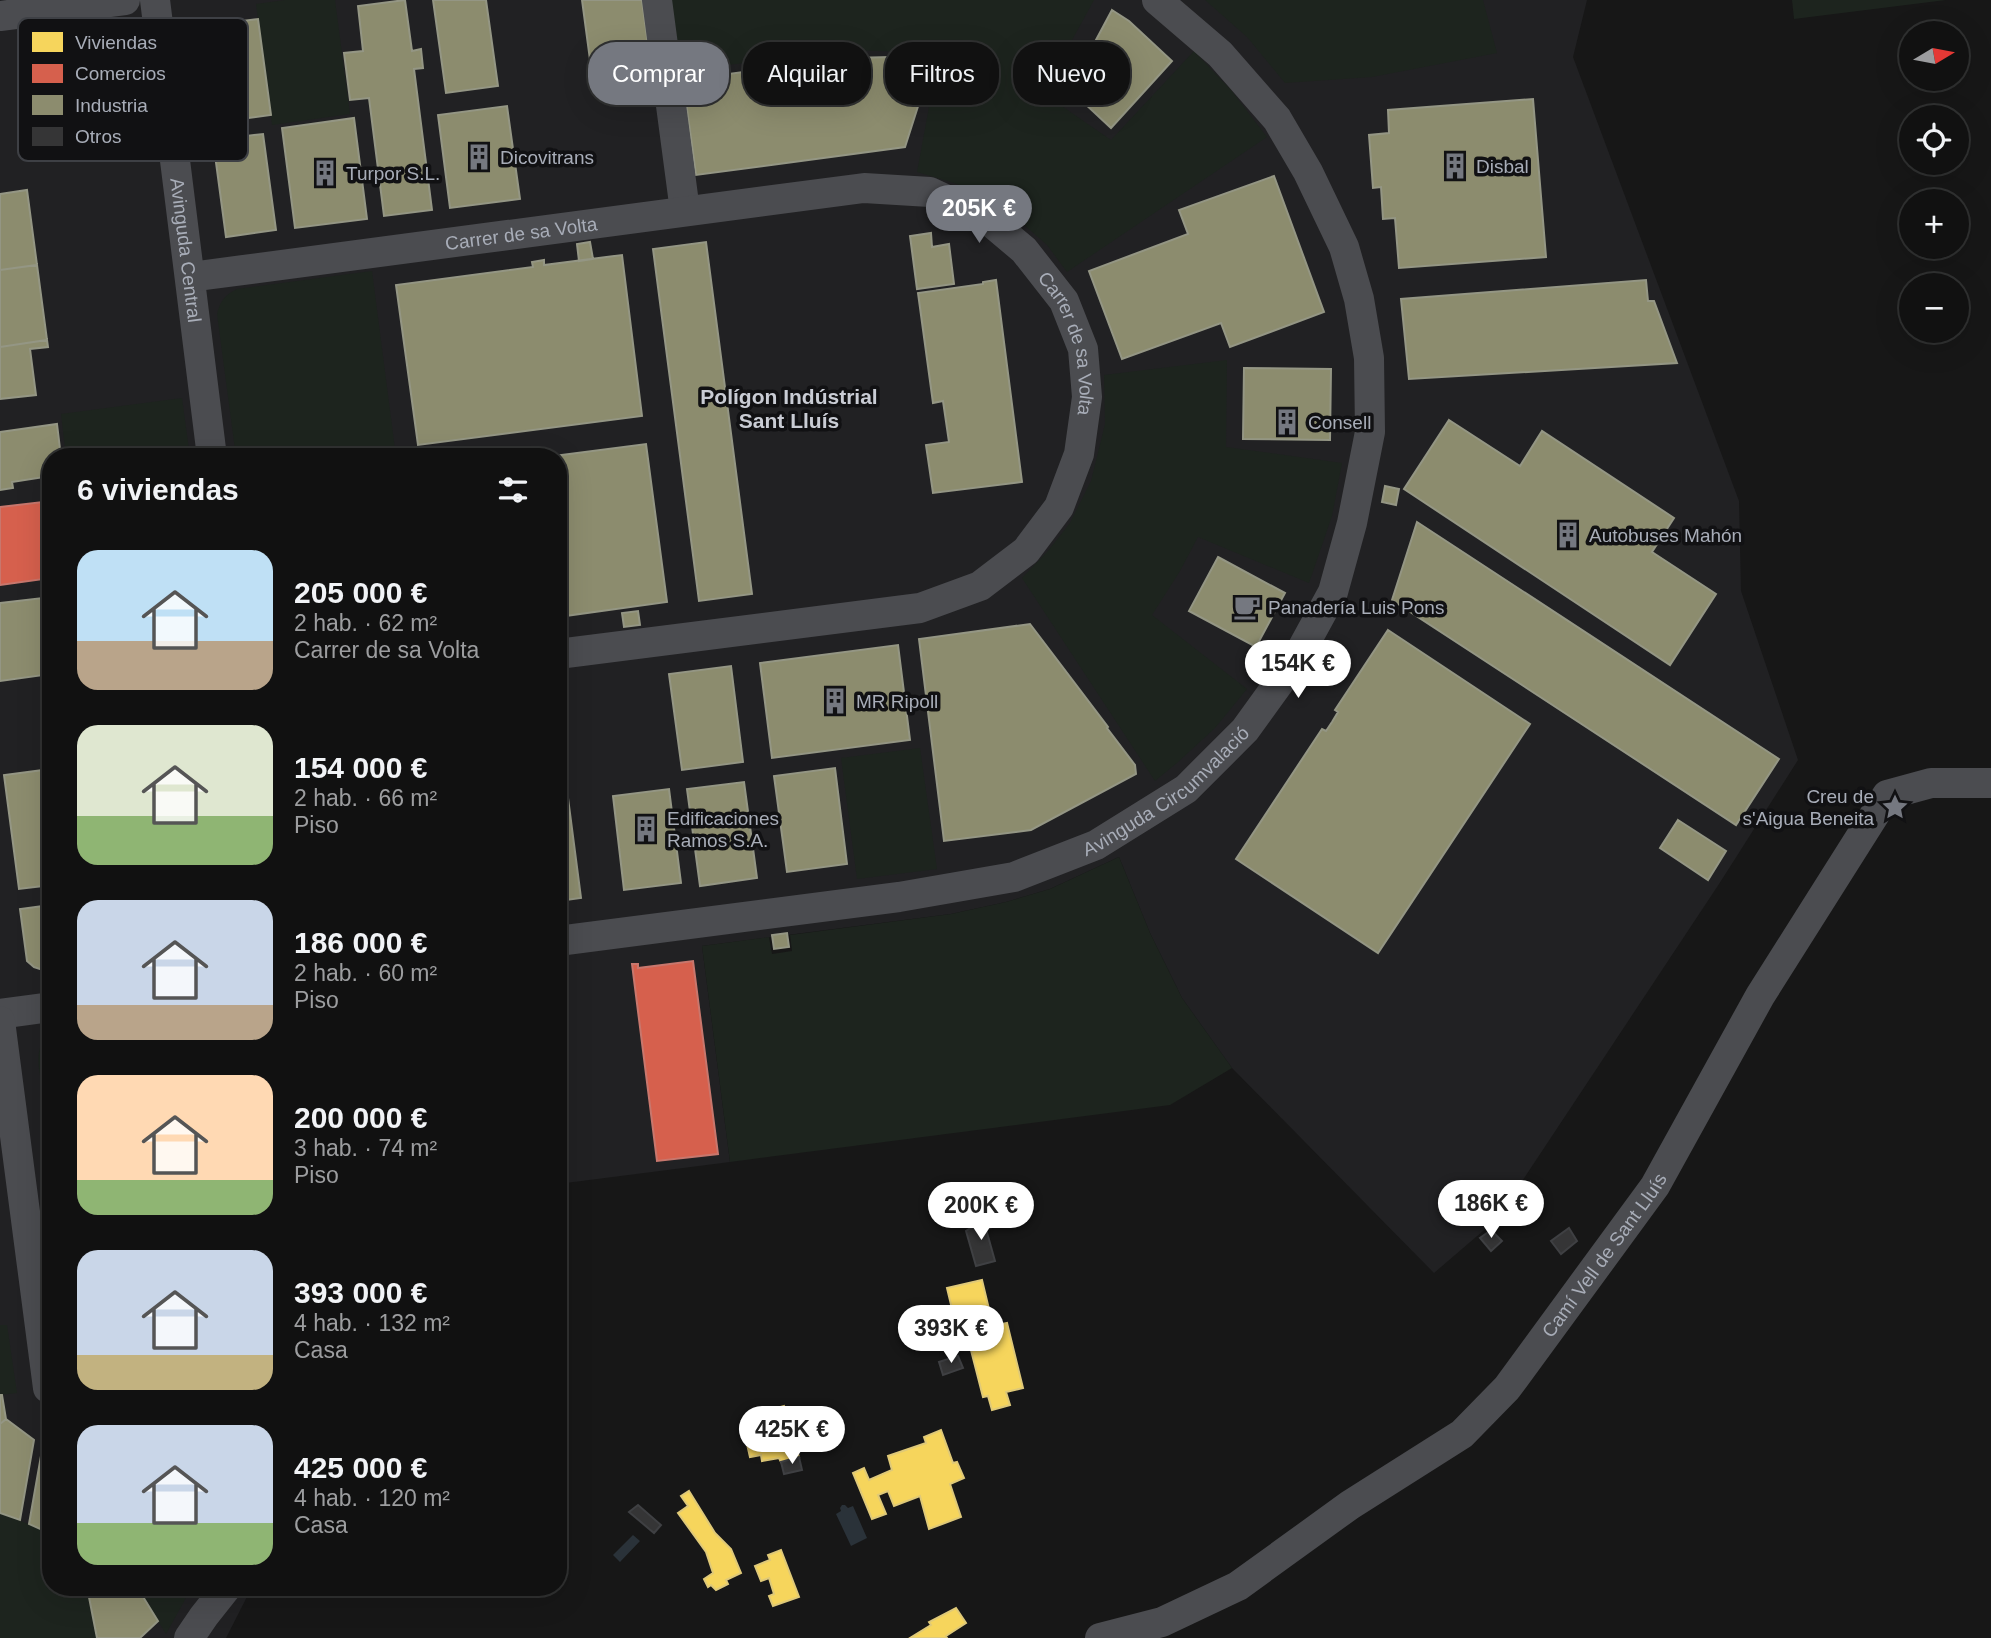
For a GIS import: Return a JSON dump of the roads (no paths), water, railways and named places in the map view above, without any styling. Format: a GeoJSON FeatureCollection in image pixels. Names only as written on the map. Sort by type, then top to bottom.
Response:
{"type":"FeatureCollection","features":[{"type":"Feature","properties":{"kind":"street"},"geometry":{"type":"LineString","coordinates":[[0,16],[125,0]]}},
{"type":"Feature","properties":{"kind":"street","name":"Avinguda Central"},"geometry":{"type":"LineString","coordinates":[[155,0],[157,18]]}},
{"type":"Feature","properties":{"kind":"street"},"geometry":{"type":"LineString","coordinates":[[657,0],[685,211]]}},
{"type":"Feature","properties":{"kind":"street","name":"Avinguda Circumvalació"},"geometry":{"type":"LineString","coordinates":[[567,941],[886,899],[1014,877],[1096,845],[1186,789],[1245,730],[1297,658],[1333,592],[1352,523],[1370,432],[1369,358],[1359,299],[1344,247],[1308,172],[1276,118],[1220,54],[1157,0]]}},
{"type":"Feature","properties":{"kind":"street","name":"Avinguda Central"},"geometry":{"type":"LineString","coordinates":[[175,161],[211,448]]}},
{"type":"Feature","properties":{"kind":"street","name":"Carrer de sa Volta"},"geometry":{"type":"LineString","coordinates":[[190,277],[864,188],[930,192],[986,219],[1024,250],[1064,301],[1083,349],[1087,397],[1079,454],[1059,507],[1026,551],[980,586],[920,608],[567,653]]}},
{"type":"Feature","properties":{"kind":"street","name":"Camí Vell de Sant Lluís"},"geometry":{"type":"LineString","coordinates":[[1100,1638],[1162,1622],[1238,1586],[1350,1505],[1462,1434],[1507,1388],[1655,1186],[1760,996],[1887,795],[1931,783],[1991,782]]}},
{"type":"Feature","properties":{"kind":"street"},"geometry":{"type":"LineString","coordinates":[[0,1014],[42,1008]]}},
{"type":"Feature","properties":{"kind":"street"},"geometry":{"type":"LineString","coordinates":[[0,1021],[42,1342]]}},
{"type":"Feature","properties":{"kind":"street"},"geometry":{"type":"LineString","coordinates":[[190,1638],[220,1596]]}},
{"type":"Feature","properties":{"kind":"place","name":"Dicovitrans"},"geometry":{"type":"Point","coordinates":[479,157]}},
{"type":"Feature","properties":{"kind":"place","name":"Disbal"},"geometry":{"type":"Point","coordinates":[1455,166]}},
{"type":"Feature","properties":{"kind":"place","name":"Turpor S.L."},"geometry":{"type":"Point","coordinates":[325,173]}},
{"type":"Feature","properties":{"kind":"place","name":"Consell"},"geometry":{"type":"Point","coordinates":[1287,422]}},
{"type":"Feature","properties":{"kind":"place","name":"Autobuses Mahón"},"geometry":{"type":"Point","coordinates":[1568,535]}},
{"type":"Feature","properties":{"kind":"place","name":"Panadería Luis Pons"},"geometry":{"type":"Point","coordinates":[1247,607]}},
{"type":"Feature","properties":{"kind":"place","name":"MR Ripoll"},"geometry":{"type":"Point","coordinates":[835,701]}},
{"type":"Feature","properties":{"kind":"place","name":"Creu de s'Aigua Beneita"},"geometry":{"type":"Point","coordinates":[1895,807]}},
{"type":"Feature","properties":{"kind":"place","name":"Edificaciones Ramos S.A."},"geometry":{"type":"Point","coordinates":[646,829]}},
{"type":"Feature","properties":{"kind":"district","name":"Polígon Indústrial Sant Lluís"},"geometry":{"type":"Point","coordinates":[789,408]}}]}
